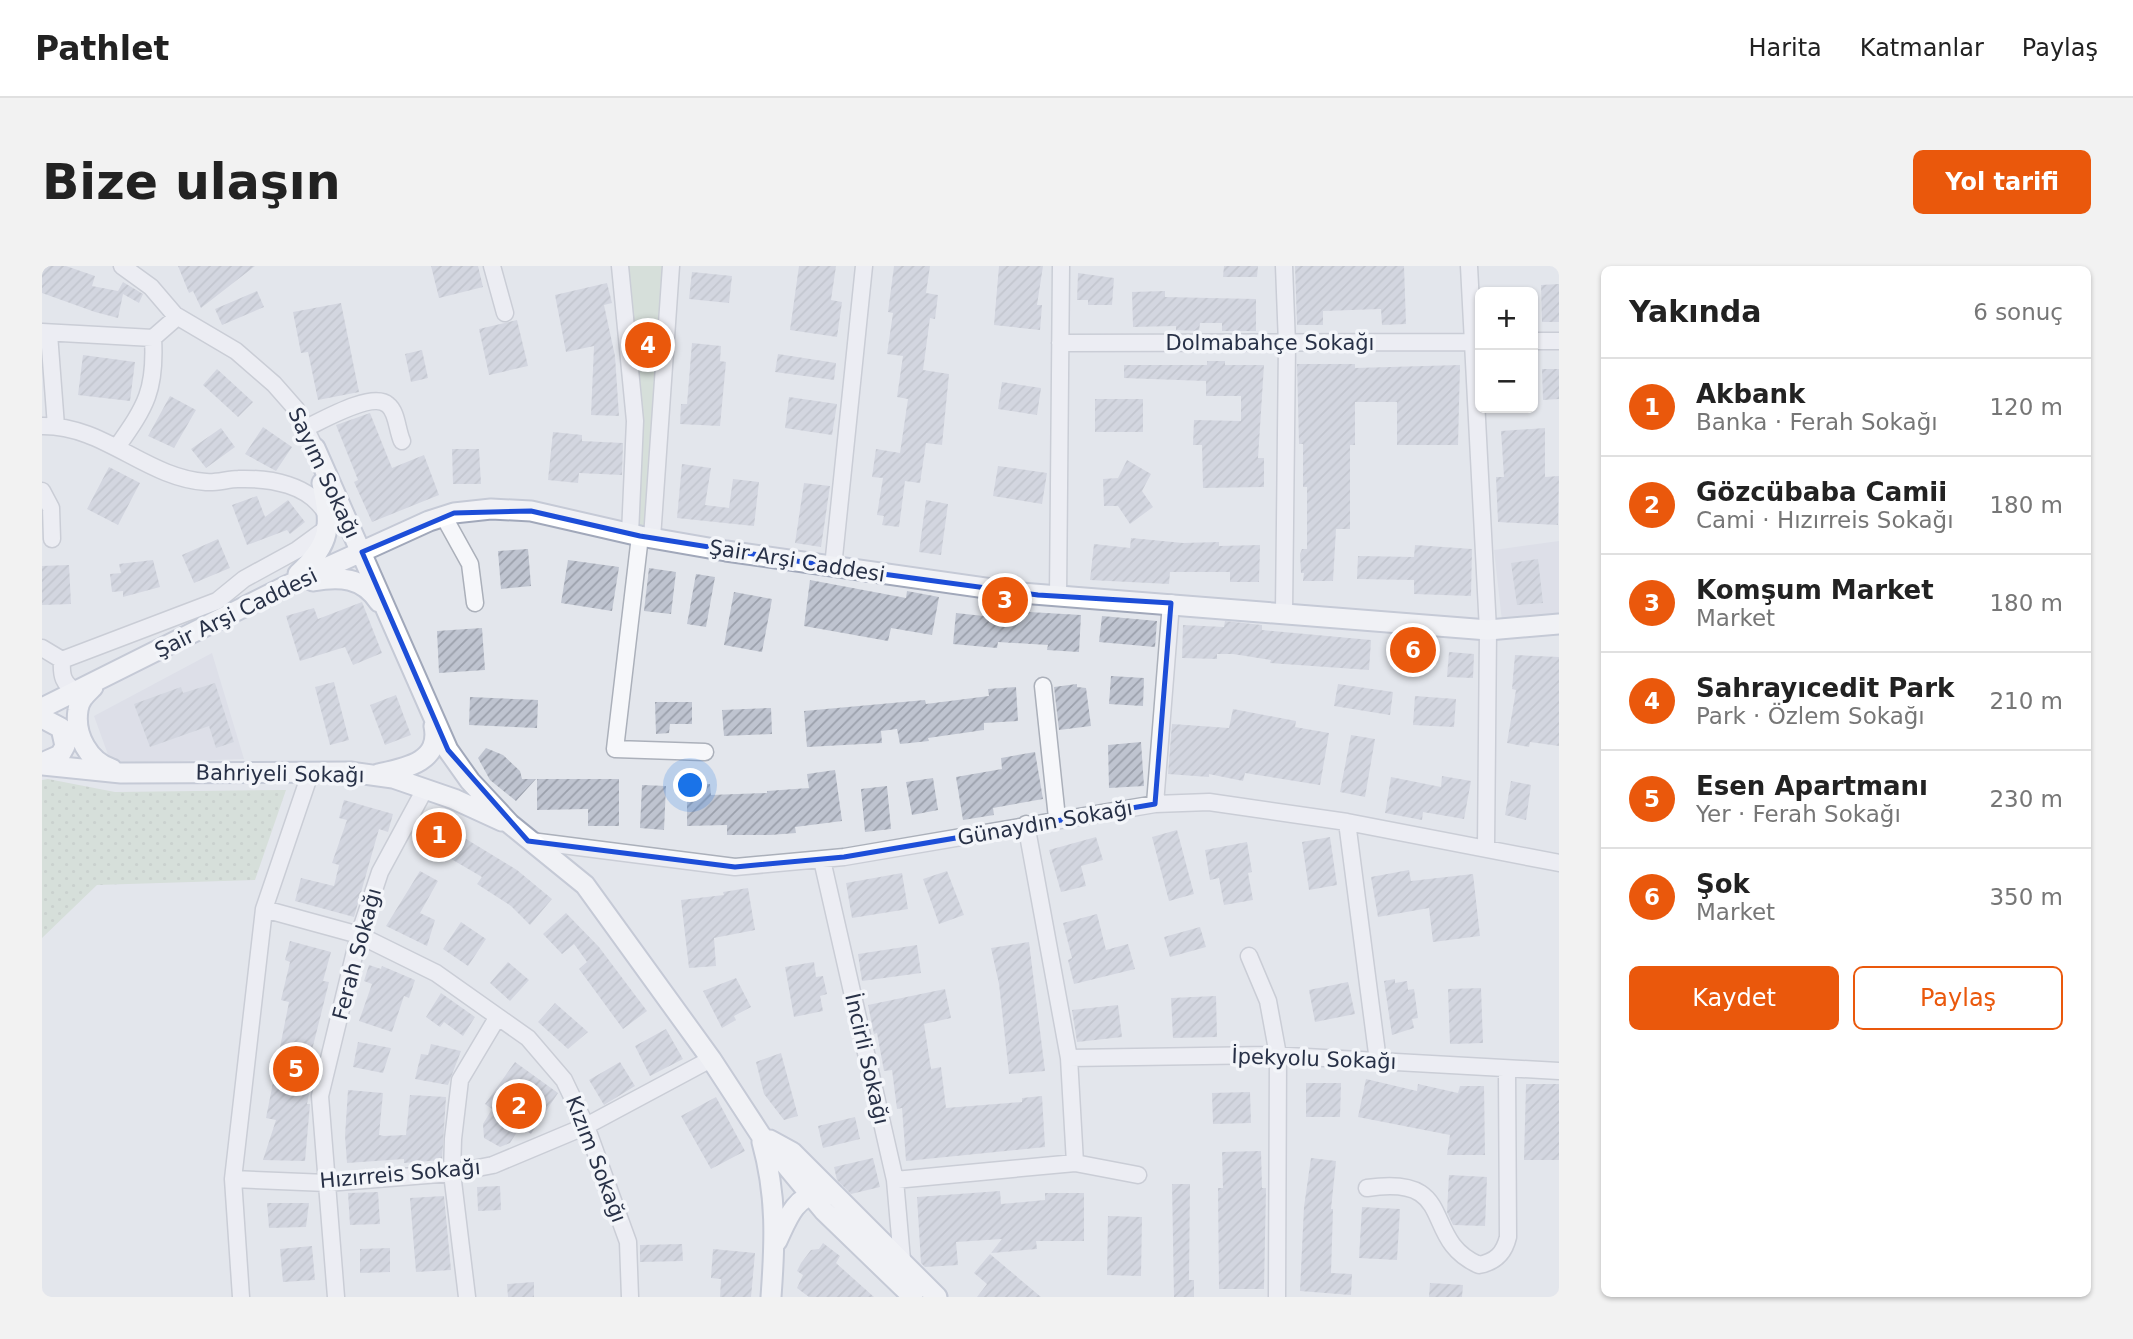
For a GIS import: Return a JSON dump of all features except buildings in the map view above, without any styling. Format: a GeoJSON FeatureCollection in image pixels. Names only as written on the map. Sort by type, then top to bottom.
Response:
{"type":"FeatureCollection","features":[{"type":"Feature","properties":{"kind":"main road"},"geometry":{"type":"LineString","coordinates":[[284,587],[320,553],[328,520],[315,448]]}},
{"type":"Feature","properties":{"kind":"main road","name":"Sayım Sokağı"},"geometry":{"type":"LineString","coordinates":[[315,448],[394,628]]}},
{"type":"Feature","properties":{"kind":"main road","name":"Şair Arşi Caddesi"},"geometry":{"type":"LineString","coordinates":[[42,708],[284,587],[362,552],[444,517],[491,509],[531,511],[641,536],[833,567],[1058,597],[1171,603],[1488,629],[1559,624]]}},
{"type":"Feature","properties":{"kind":"main road"},"geometry":{"type":"LineString","coordinates":[[284,587],[334,578],[352,581],[375,595],[394,628],[433,722],[470,782],[528,841],[585,886],[711,1059],[760,1134],[810,1195],[913,1297]]}},
{"type":"Feature","properties":{"kind":"main road"},"geometry":{"type":"LineString","coordinates":[[96,683],[82,699],[77,711],[80,732],[87,752],[100,766],[121,772]]}},
{"type":"Feature","properties":{"kind":"main road"},"geometry":{"type":"LineString","coordinates":[[42,718],[61,728],[65,746],[60,755],[42,764]]}},
{"type":"Feature","properties":{"kind":"main road"},"geometry":{"type":"LineString","coordinates":[[372,775],[406,766],[432,752],[436,744],[433,722]]}},
{"type":"Feature","properties":{"kind":"main road","name":"Bahriyeli Sokağı"},"geometry":{"type":"LineString","coordinates":[[42,764],[121,772],[311,771],[372,775],[425,789],[510,824]]}},
{"type":"Feature","properties":{"kind":"main road"},"geometry":{"type":"LineString","coordinates":[[760,1134],[792,1152],[937,1297]]}},
{"type":"Feature","properties":{"kind":"main road"},"geometry":{"type":"LineString","coordinates":[[760,1134],[773,1183],[775,1245],[771,1297]]}},
{"type":"Feature","properties":{"kind":"main road"},"geometry":{"type":"LineString","coordinates":[[775,1245],[796,1204],[810,1195],[832,1191]]}},
{"type":"Feature","properties":{"kind":"street"},"geometry":{"type":"LineString","coordinates":[[122,266],[141,270]]}},
{"type":"Feature","properties":{"kind":"street"},"geometry":{"type":"LineString","coordinates":[[492,266],[505,313]]}},
{"type":"Feature","properties":{"kind":"street"},"geometry":{"type":"LineString","coordinates":[[620,266],[625,340],[635,421],[641,536]]}},
{"type":"Feature","properties":{"kind":"street"},"geometry":{"type":"LineString","coordinates":[[671,266],[615,749],[705,752]]}},
{"type":"Feature","properties":{"kind":"street"},"geometry":{"type":"LineString","coordinates":[[833,567],[864,266]]}},
{"type":"Feature","properties":{"kind":"street"},"geometry":{"type":"LineString","coordinates":[[1058,597],[1060,266]]}},
{"type":"Feature","properties":{"kind":"street"},"geometry":{"type":"LineString","coordinates":[[1284,266],[1287,344],[1284,612]]}},
{"type":"Feature","properties":{"kind":"street"},"geometry":{"type":"LineString","coordinates":[[1469,266],[1475,323]]}},
{"type":"Feature","properties":{"kind":"street","name":"Sayım Sokağı"},"geometry":{"type":"LineString","coordinates":[[141,270],[151,278],[162,301],[177,317],[248,360],[288,398],[315,448]]}},
{"type":"Feature","properties":{"kind":"street"},"geometry":{"type":"LineString","coordinates":[[177,317],[153,338],[46,333],[49,426],[86,432],[159,472],[207,482],[238,479],[286,484],[310,496],[328,520]]}},
{"type":"Feature","properties":{"kind":"street"},"geometry":{"type":"LineString","coordinates":[[117,447],[147,401],[155,372],[153,338]]}},
{"type":"Feature","properties":{"kind":"street"},"geometry":{"type":"LineString","coordinates":[[1538,341],[1559,341]]}},
{"type":"Feature","properties":{"kind":"street","name":"Dolmabahçe Sokağı"},"geometry":{"type":"LineString","coordinates":[[1060,343],[1475,342]]}},
{"type":"Feature","properties":{"kind":"street"},"geometry":{"type":"LineString","coordinates":[[1477,350],[1488,629],[1486,847]]}},
{"type":"Feature","properties":{"kind":"street"},"geometry":{"type":"LineString","coordinates":[[306,428],[367,401],[379,400],[388,405],[394,414],[402,440]]}},
{"type":"Feature","properties":{"kind":"street"},"geometry":{"type":"LineString","coordinates":[[42,491],[51,508],[52,539]]}},
{"type":"Feature","properties":{"kind":"street"},"geometry":{"type":"LineString","coordinates":[[444,517],[470,564],[475,603]]}},
{"type":"Feature","properties":{"kind":"street","name":"Şair Arşi Caddesi"},"geometry":{"type":"LineString","coordinates":[[62,660],[216,601],[244,579],[303,546],[328,520]]}},
{"type":"Feature","properties":{"kind":"street"},"geometry":{"type":"LineString","coordinates":[[1155,804],[1171,603]]}},
{"type":"Feature","properties":{"kind":"street"},"geometry":{"type":"LineString","coordinates":[[42,648],[62,660],[61,675],[66,686],[77,692]]}},
{"type":"Feature","properties":{"kind":"street"},"geometry":{"type":"LineString","coordinates":[[1043,686],[1057,818]]}},
{"type":"Feature","properties":{"kind":"street"},"geometry":{"type":"LineString","coordinates":[[241,1297],[233,1180],[264,909],[311,771]]}},
{"type":"Feature","properties":{"kind":"street","name":"Ferah Sokağı"},"geometry":{"type":"LineString","coordinates":[[336,1297],[320,1096],[359,935],[380,872],[425,789]]}},
{"type":"Feature","properties":{"kind":"street","name":"Günaydın Sokağı"},"geometry":{"type":"LineString","coordinates":[[528,841],[735,867],[822,860],[944,841],[1057,818],[1155,804],[1209,802],[1347,822],[1559,863]]}},
{"type":"Feature","properties":{"kind":"street"},"geometry":{"type":"LineString","coordinates":[[1347,822],[1378,1061]]}},
{"type":"Feature","properties":{"kind":"street"},"geometry":{"type":"LineString","coordinates":[[1026,824],[1069,1058],[1075,1163]]}},
{"type":"Feature","properties":{"kind":"street","name":"İncirli Sokağı"},"geometry":{"type":"LineString","coordinates":[[822,860],[895,1180],[902,1260]]}},
{"type":"Feature","properties":{"kind":"street","name":"Kızım Sokağı"},"geometry":{"type":"LineString","coordinates":[[264,909],[359,935],[436,973],[527,1038],[564,1080],[586,1126],[628,1242],[629,1297]]}},
{"type":"Feature","properties":{"kind":"street"},"geometry":{"type":"LineString","coordinates":[[1249,956],[1268,1001],[1278,1055],[1277,1297]]}},
{"type":"Feature","properties":{"kind":"street"},"geometry":{"type":"LineString","coordinates":[[467,1297],[452,1173],[460,1080],[497,1018]]}},
{"type":"Feature","properties":{"kind":"street","name":"İpekyolu Sokağı"},"geometry":{"type":"LineString","coordinates":[[1069,1058],[1278,1055],[1507,1071],[1559,1072]]}},
{"type":"Feature","properties":{"kind":"street","name":"Hızırreis Sokağı"},"geometry":{"type":"LineString","coordinates":[[233,1180],[327,1184],[452,1173],[493,1165],[586,1126],[711,1059]]}},
{"type":"Feature","properties":{"kind":"street"},"geometry":{"type":"LineString","coordinates":[[1367,1188],[1407,1186],[1422,1192],[1431,1200],[1458,1253],[1479,1265],[1496,1259],[1505,1248],[1507,1071]]}},
{"type":"Feature","properties":{"kind":"street"},"geometry":{"type":"LineString","coordinates":[[895,1180],[1075,1163],[1138,1175]]}},
{"type":"Feature","properties":{"kind":"highlighted area"},"geometry":{"type":"Polygon","coordinates":[[[531,511],[640,536],[853,570],[1038,595],[1171,603],[1155,804],[844,857],[735,867],[528,841],[448,750],[362,552],[454,513],[531,511]]]}},
{"type":"Feature","properties":{"kind":"shaded area"},"geometry":{"type":"Polygon","coordinates":[[[1559,541],[1559,615],[1502,621],[1494,550],[1559,541]]]}},
{"type":"Feature","properties":{"kind":"shaded area"},"geometry":{"type":"Polygon","coordinates":[[[212,653],[244,759],[111,763],[94,716],[212,653]]]}},
{"type":"Feature","properties":{"kind":"green space"},"geometry":{"type":"Polygon","coordinates":[[[624,266],[669,266],[650,527],[633,526],[624,266]]]}},
{"type":"Feature","properties":{"kind":"green space"},"geometry":{"type":"Polygon","coordinates":[[[42,780],[115,792],[286,790],[255,880],[97,885],[42,938],[42,780]]]}},
{"type":"Feature","properties":{"kind":"place","name":"Sahrayıcedit Park"},"geometry":{"type":"Point","coordinates":[648,345]}},
{"type":"Feature","properties":{"kind":"place","name":"Komşum Market"},"geometry":{"type":"Point","coordinates":[1005,600]}},
{"type":"Feature","properties":{"kind":"place","name":"Şok"},"geometry":{"type":"Point","coordinates":[1413,650]}},
{"type":"Feature","properties":{"kind":"place","name":"Akbank"},"geometry":{"type":"Point","coordinates":[439,835]}},
{"type":"Feature","properties":{"kind":"place","name":"Esen Apartmanı"},"geometry":{"type":"Point","coordinates":[296,1069]}},
{"type":"Feature","properties":{"kind":"place","name":"Gözcübaba Camii"},"geometry":{"type":"Point","coordinates":[519,1106]}}]}
